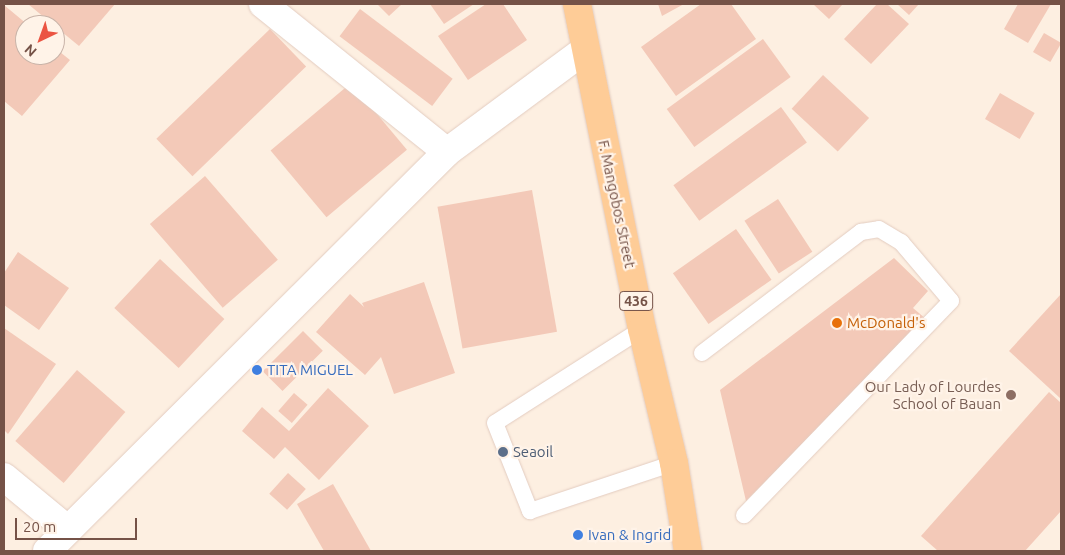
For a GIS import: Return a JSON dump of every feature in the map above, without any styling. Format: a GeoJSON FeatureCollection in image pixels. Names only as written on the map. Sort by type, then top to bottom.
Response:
{"type":"FeatureCollection","features":[{"type":"Feature","properties":{"kind":"main road","name":"F. Mangobos Street"},"geometry":{"type":"LineString","coordinates":[[577,4],[642,329],[674,463],[688,551]]}},
{"type":"Feature","properties":{"kind":"street"},"geometry":{"type":"LineString","coordinates":[[263,4],[447,152]]}},
{"type":"Feature","properties":{"kind":"street"},"geometry":{"type":"LineString","coordinates":[[47,551],[447,152],[585,50]]}},
{"type":"Feature","properties":{"kind":"street"},"geometry":{"type":"LineString","coordinates":[[4,477],[68,530]]}},
{"type":"Feature","properties":{"kind":"lane"},"geometry":{"type":"LineString","coordinates":[[702,353],[861,232],[879,229],[901,242],[950,301],[744,514]]}},
{"type":"Feature","properties":{"kind":"lane"},"geometry":{"type":"LineString","coordinates":[[642,329],[495,423],[530,511],[674,463]]}},
{"type":"Feature","properties":{"kind":"building"},"geometry":{"type":"Polygon","coordinates":[[[28,4],[115,4],[79,46],[65,34],[65,15],[41,15],[28,4]]]}},
{"type":"Feature","properties":{"kind":"building"},"geometry":{"type":"Polygon","coordinates":[[[377,4],[402,4],[389,16],[377,4]]]}},
{"type":"Feature","properties":{"kind":"building"},"geometry":{"type":"Polygon","coordinates":[[[430,4],[474,4],[444,24],[430,4]]]}},
{"type":"Feature","properties":{"kind":"building"},"geometry":{"type":"Polygon","coordinates":[[[486,4],[503,4],[527,40],[468,80],[438,36],[486,4]]]}},
{"type":"Feature","properties":{"kind":"building"},"geometry":{"type":"Polygon","coordinates":[[[658,4],[684,4],[662,16],[658,4]]]}},
{"type":"Feature","properties":{"kind":"building"},"geometry":{"type":"Polygon","coordinates":[[[701,4],[731,4],[756,39],[676,96],[641,47],[701,4]]]}},
{"type":"Feature","properties":{"kind":"building"},"geometry":{"type":"Polygon","coordinates":[[[813,4],[843,4],[829,19],[813,4]]]}},
{"type":"Feature","properties":{"kind":"building"},"geometry":{"type":"Polygon","coordinates":[[[877,4],[887,4],[909,24],[871,64],[844,39],[877,4]]]}},
{"type":"Feature","properties":{"kind":"building"},"geometry":{"type":"Polygon","coordinates":[[[897,4],[919,4],[909,15],[897,4]]]}},
{"type":"Feature","properties":{"kind":"building"},"geometry":{"type":"Polygon","coordinates":[[[1018,4],[1051,4],[1028,43],[1004,29],[1018,4]]]}},
{"type":"Feature","properties":{"kind":"building"},"geometry":{"type":"Polygon","coordinates":[[[4,5],[16,15],[15,65],[65,65],[65,56],[70,60],[22,116],[4,101],[4,5]]]}},
{"type":"Feature","properties":{"kind":"building"},"geometry":{"type":"Polygon","coordinates":[[[360,9],[453,79],[432,106],[340,36],[360,9]]]}},
{"type":"Feature","properties":{"kind":"building"},"geometry":{"type":"Polygon","coordinates":[[[270,29],[306,66],[192,176],[156,139],[270,29]]]}},
{"type":"Feature","properties":{"kind":"building"},"geometry":{"type":"Polygon","coordinates":[[[1044,33],[1061,43],[1050,62],[1033,52],[1044,33]]]}},
{"type":"Feature","properties":{"kind":"building"},"geometry":{"type":"Polygon","coordinates":[[[763,39],[791,77],[694,147],[667,109],[763,39]]]}},
{"type":"Feature","properties":{"kind":"building"},"geometry":{"type":"Polygon","coordinates":[[[823,75],[869,118],[838,152],[792,109],[823,75]]]}},
{"type":"Feature","properties":{"kind":"building"},"geometry":{"type":"Polygon","coordinates":[[[351,83],[407,150],[326,217],[271,150],[351,83]]]}},
{"type":"Feature","properties":{"kind":"building"},"geometry":{"type":"Polygon","coordinates":[[[1000,93],[1035,113],[1020,139],[985,119],[1000,93]]]}},
{"type":"Feature","properties":{"kind":"building"},"geometry":{"type":"Polygon","coordinates":[[[781,107],[807,143],[699,221],[673,185],[781,107]]]}},
{"type":"Feature","properties":{"kind":"building"},"geometry":{"type":"Polygon","coordinates":[[[205,176],[278,260],[223,308],[150,224],[205,176]]]}},
{"type":"Feature","properties":{"kind":"building"},"geometry":{"type":"Polygon","coordinates":[[[532,190],[557,332],[462,348],[437,207],[532,190]]]}},
{"type":"Feature","properties":{"kind":"building"},"geometry":{"type":"Polygon","coordinates":[[[778,199],[812,252],[779,274],[744,221],[778,199]]]}},
{"type":"Feature","properties":{"kind":"building"},"geometry":{"type":"Polygon","coordinates":[[[736,229],[772,280],[708,324],[673,273],[736,229]]]}},
{"type":"Feature","properties":{"kind":"building"},"geometry":{"type":"Polygon","coordinates":[[[18,252],[69,288],[39,330],[4,305],[4,273],[18,252]]]}},
{"type":"Feature","properties":{"kind":"building"},"geometry":{"type":"Polygon","coordinates":[[[894,258],[928,291],[913,308],[926,319],[746,501],[720,390],[894,258]]]}},
{"type":"Feature","properties":{"kind":"building"},"geometry":{"type":"Polygon","coordinates":[[[160,259],[224,319],[179,368],[114,308],[160,259]]]}},
{"type":"Feature","properties":{"kind":"building"},"geometry":{"type":"Polygon","coordinates":[[[424,282],[455,373],[394,394],[381,357],[365,375],[316,332],[350,294],[364,307],[362,303],[424,282]]]}},
{"type":"Feature","properties":{"kind":"building"},"geometry":{"type":"Polygon","coordinates":[[[1061,294],[1061,399],[1009,351],[1061,294]]]}},
{"type":"Feature","properties":{"kind":"building"},"geometry":{"type":"Polygon","coordinates":[[[4,328],[56,364],[8,434],[4,430],[4,328]]]}},
{"type":"Feature","properties":{"kind":"building"},"geometry":{"type":"Polygon","coordinates":[[[303,331],[323,351],[282,391],[263,371],[303,331]]]}},
{"type":"Feature","properties":{"kind":"building"},"geometry":{"type":"Polygon","coordinates":[[[77,370],[125,412],[64,483],[15,441],[77,370]]]}},
{"type":"Feature","properties":{"kind":"building"},"geometry":{"type":"Polygon","coordinates":[[[328,388],[369,426],[319,480],[285,447],[274,459],[242,431],[262,407],[289,431],[328,388]]]}},
{"type":"Feature","properties":{"kind":"building"},"geometry":{"type":"Polygon","coordinates":[[[1049,392],[1061,403],[1061,511],[1025,551],[938,551],[921,536],[1049,392]]]}},
{"type":"Feature","properties":{"kind":"building"},"geometry":{"type":"Polygon","coordinates":[[[294,393],[308,405],[292,423],[278,411],[294,393]]]}},
{"type":"Feature","properties":{"kind":"building"},"geometry":{"type":"Polygon","coordinates":[[[288,473],[306,489],[287,510],[269,494],[288,473]]]}},
{"type":"Feature","properties":{"kind":"building"},"geometry":{"type":"Polygon","coordinates":[[[333,484],[371,551],[324,551],[297,504],[333,484]]]}},
{"type":"Feature","properties":{"kind":"place","name":"McDonald's"},"geometry":{"type":"Point","coordinates":[837,323]}},
{"type":"Feature","properties":{"kind":"place","name":"TITA MIGUEL"},"geometry":{"type":"Point","coordinates":[257,370]}},
{"type":"Feature","properties":{"kind":"place","name":"Our Lady of Lourdes School of Bauan"},"geometry":{"type":"Point","coordinates":[1011,395]}},
{"type":"Feature","properties":{"kind":"place","name":"Seaoil"},"geometry":{"type":"Point","coordinates":[503,452]}},
{"type":"Feature","properties":{"kind":"place","name":"Ivan & Ingrid"},"geometry":{"type":"Point","coordinates":[578,535]}}]}
